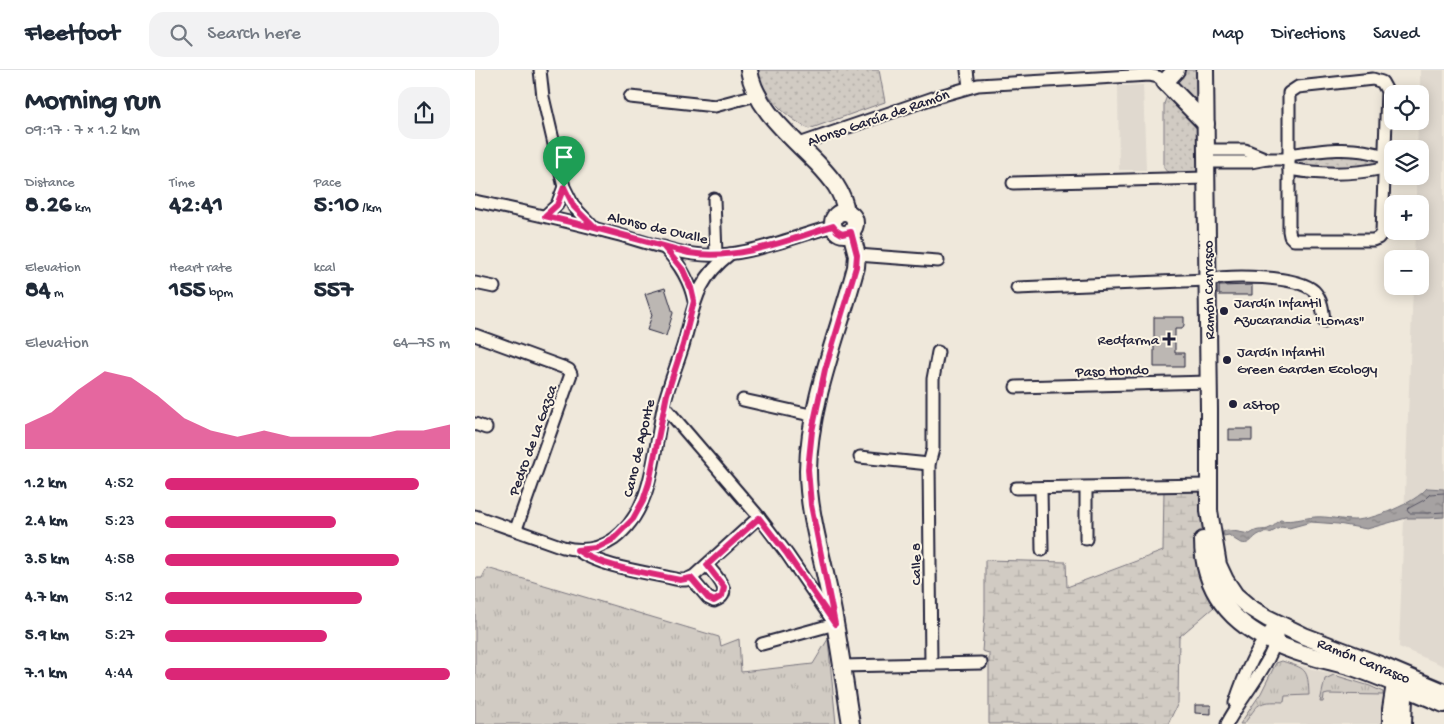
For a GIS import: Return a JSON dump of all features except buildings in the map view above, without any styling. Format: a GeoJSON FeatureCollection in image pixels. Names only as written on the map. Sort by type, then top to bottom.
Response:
{"type":"FeatureCollection","features":[{"type":"Feature","properties":{"kind":"main road"},"geometry":{"type":"LineString","coordinates":[[749,70],[756,95],[768,111],[835,184],[843,197],[846,212]]}},
{"type":"Feature","properties":{"kind":"main road"},"geometry":{"type":"LineString","coordinates":[[1177,70],[1165,82],[1206,124]]}},
{"type":"Feature","properties":{"kind":"main road","name":"Ramón Carrasco"},"geometry":{"type":"LineString","coordinates":[[1205,70],[1209,510],[1216,558],[1225,580],[1242,601],[1257,613],[1304,636],[1444,692]]}},
{"type":"Feature","properties":{"kind":"main road"},"geometry":{"type":"LineString","coordinates":[[846,212],[852,215],[855,220],[855,226],[851,232],[842,234],[833,226],[835,217],[840,213],[846,212]]}},
{"type":"Feature","properties":{"kind":"main road"},"geometry":{"type":"LineString","coordinates":[[851,232],[857,255],[856,267],[825,370],[815,416],[809,457],[809,490],[835,624],[851,724]]}},
{"type":"Feature","properties":{"kind":"main road","name":"Ramón Carrasco"},"geometry":{"type":"LineString","coordinates":[[1209,510],[1203,546],[1206,565],[1213,586],[1229,612],[1243,624],[1270,641],[1306,655],[1353,667],[1444,704]]}},
{"type":"Feature","properties":{"kind":"main road"},"geometry":{"type":"LineString","coordinates":[[1391,724],[1391,709],[1401,687]]}},
{"type":"Feature","properties":{"kind":"main road"},"geometry":{"type":"LineString","coordinates":[[1401,687],[1404,698],[1403,724]]}},
{"type":"Feature","properties":{"kind":"street"},"geometry":{"type":"LineString","coordinates":[[540,70],[543,97],[564,187],[574,207],[595,228]]}},
{"type":"Feature","properties":{"kind":"street"},"geometry":{"type":"LineString","coordinates":[[967,70],[969,87]]}},
{"type":"Feature","properties":{"kind":"street","name":"Alonso García de Ramón"},"geometry":{"type":"LineString","coordinates":[[799,144],[969,87],[1001,82],[1120,73],[1154,76],[1165,82]]}},
{"type":"Feature","properties":{"kind":"street"},"geometry":{"type":"LineString","coordinates":[[1013,182],[1206,163],[1245,150],[1267,158],[1289,161],[1316,174],[1335,174],[1384,168],[1383,230],[1380,236],[1373,240],[1300,241],[1292,238],[1289,231],[1289,161],[1288,96],[1293,89],[1298,87],[1377,79],[1385,84],[1387,90],[1385,140]]}},
{"type":"Feature","properties":{"kind":"street"},"geometry":{"type":"LineString","coordinates":[[630,98],[715,106],[756,95]]}},
{"type":"Feature","properties":{"kind":"street"},"geometry":{"type":"LineString","coordinates":[[1289,161],[1322,150],[1346,149],[1366,151],[1384,156]]}},
{"type":"Feature","properties":{"kind":"street"},"geometry":{"type":"LineString","coordinates":[[545,216],[557,205],[564,187]]}},
{"type":"Feature","properties":{"kind":"street"},"geometry":{"type":"LineString","coordinates":[[714,200],[716,255]]}},
{"type":"Feature","properties":{"kind":"street","name":"Alonso de Ovalle"},"geometry":{"type":"LineString","coordinates":[[475,201],[595,228],[689,253],[716,255],[758,248],[833,226]]}},
{"type":"Feature","properties":{"kind":"street"},"geometry":{"type":"LineString","coordinates":[[663,246],[683,270],[691,288],[694,301]]}},
{"type":"Feature","properties":{"kind":"street","name":"Cano de Aponte"},"geometry":{"type":"LineString","coordinates":[[475,516],[563,547],[577,550],[596,548],[612,540],[626,528],[643,501],[649,483],[663,406],[683,345],[694,301],[700,286],[708,274],[730,254]]}},
{"type":"Feature","properties":{"kind":"street"},"geometry":{"type":"LineString","coordinates":[[857,255],[938,260]]}},
{"type":"Feature","properties":{"kind":"street"},"geometry":{"type":"LineString","coordinates":[[1017,288],[1207,280],[1235,277],[1290,280],[1307,286],[1315,292],[1321,301],[1324,321]]}},
{"type":"Feature","properties":{"kind":"street"},"geometry":{"type":"LineString","coordinates":[[475,283],[494,287]]}},
{"type":"Feature","properties":{"kind":"street","name":"Pedro de La Gazca"},"geometry":{"type":"LineString","coordinates":[[475,335],[565,368],[571,374],[516,529]]}},
{"type":"Feature","properties":{"kind":"street","name":"Calle 8"},"geometry":{"type":"LineString","coordinates":[[931,664],[929,464],[933,449],[933,379],[938,352]]}},
{"type":"Feature","properties":{"kind":"street","name":"Paso Hondo"},"geometry":{"type":"LineString","coordinates":[[1016,388],[1209,382]]}},
{"type":"Feature","properties":{"kind":"street"},"geometry":{"type":"LineString","coordinates":[[743,400],[815,416]]}},
{"type":"Feature","properties":{"kind":"street"},"geometry":{"type":"LineString","coordinates":[[663,406],[759,518],[787,554],[835,624],[762,644]]}},
{"type":"Feature","properties":{"kind":"street"},"geometry":{"type":"LineString","coordinates":[[860,457],[929,464]]}},
{"type":"Feature","properties":{"kind":"street"},"geometry":{"type":"LineString","coordinates":[[1016,488],[1209,486]]}},
{"type":"Feature","properties":{"kind":"street"},"geometry":{"type":"LineString","coordinates":[[1041,488],[1042,550]]}},
{"type":"Feature","properties":{"kind":"street"},"geometry":{"type":"LineString","coordinates":[[1086,488],[1086,539]]}},
{"type":"Feature","properties":{"kind":"street"},"geometry":{"type":"LineString","coordinates":[[577,550],[604,562],[680,580],[691,578],[759,518]]}},
{"type":"Feature","properties":{"kind":"street"},"geometry":{"type":"LineString","coordinates":[[691,578],[708,598],[714,601],[719,599],[724,593],[724,587],[707,565]]}},
{"type":"Feature","properties":{"kind":"street"},"geometry":{"type":"LineString","coordinates":[[1227,724],[1243,682],[1270,641],[1278,624]]}},
{"type":"Feature","properties":{"kind":"street"},"geometry":{"type":"LineString","coordinates":[[841,666],[981,663]]}},
{"type":"Feature","properties":{"kind":"shaded area"},"geometry":{"type":"Polygon","coordinates":[[[1420,70],[1444,70],[1444,666],[1399,647],[1413,295],[1429,295],[1429,250],[1414,250],[1415,240],[1429,240],[1429,195],[1416,195],[1416,185],[1429,185],[1429,140],[1417,140],[1418,130],[1429,130],[1429,85],[1420,85],[1420,70]]]}},
{"type":"Feature","properties":{"kind":"shaded area"},"geometry":{"type":"Polygon","coordinates":[[[1143,85],[1146,170],[1119,170],[1118,86],[1143,85]]]}},
{"type":"Feature","properties":{"kind":"shaded area"},"geometry":{"type":"Polygon","coordinates":[[[1282,661],[1351,679],[1383,692],[1382,724],[1240,724],[1261,693],[1276,663],[1282,661]]]}},
{"type":"Feature","properties":{"kind":"green space"},"geometry":{"type":"Polygon","coordinates":[[[756,70],[879,70],[885,102],[809,129],[791,118],[770,97],[756,70]]]}},
{"type":"Feature","properties":{"kind":"green space"},"geometry":{"type":"Polygon","coordinates":[[[1186,70],[1200,70],[1199,173],[1175,174],[1170,173],[1164,168],[1164,104],[1170,90],[1186,70]]]}},
{"type":"Feature","properties":{"kind":"green space"},"geometry":{"type":"Polygon","coordinates":[[[1345,151],[1378,157],[1379,161],[1377,164],[1333,171],[1294,165],[1292,159],[1345,151]]]}},
{"type":"Feature","properties":{"kind":"green space"},"geometry":{"type":"Polygon","coordinates":[[[1201,488],[1204,536],[1221,601],[1179,637],[1178,703],[1168,724],[989,724],[989,653],[982,651],[985,614],[985,560],[1066,562],[1067,587],[1163,551],[1164,489],[1201,488]]]}},
{"type":"Feature","properties":{"kind":"green space"},"geometry":{"type":"Polygon","coordinates":[[[487,568],[719,637],[721,646],[739,639],[741,672],[813,664],[828,639],[836,724],[475,724],[475,578],[482,578],[487,568]]]}},
{"type":"Feature","properties":{"kind":"green space"},"geometry":{"type":"Polygon","coordinates":[[[1282,661],[1304,671],[1308,679],[1309,695],[1285,696],[1284,702],[1263,703],[1256,708],[1244,724],[1240,724],[1261,693],[1276,663],[1282,661]]]}},
{"type":"Feature","properties":{"kind":"green space"},"geometry":{"type":"Polygon","coordinates":[[[1334,675],[1370,686],[1383,692],[1383,695],[1328,694],[1324,695],[1323,702],[1320,702],[1325,679],[1334,675]]]}},
{"type":"Feature","properties":{"kind":"water"},"geometry":{"type":"Polygon","coordinates":[[[1427,488],[1444,489],[1444,517],[1406,518],[1367,529],[1311,522],[1289,528],[1281,527],[1270,533],[1263,533],[1248,543],[1237,541],[1229,535],[1224,536],[1223,532],[1227,530],[1250,534],[1265,530],[1280,520],[1320,517],[1354,520],[1372,517],[1404,505],[1427,488]]]}},
{"type":"Feature","properties":{"kind":"place","name":"Jardín Infantil Azucarandia \"Lomas\""},"geometry":{"type":"Point","coordinates":[1224,311]}},
{"type":"Feature","properties":{"kind":"place","name":"Redfarma"},"geometry":{"type":"Point","coordinates":[1169,339]}},
{"type":"Feature","properties":{"kind":"place","name":"Jardín Infantil Green Garden Ecology"},"geometry":{"type":"Point","coordinates":[1227,360]}},
{"type":"Feature","properties":{"kind":"place","name":"aStop"},"geometry":{"type":"Point","coordinates":[1233,404]}},
{"type":"Feature","properties":{"kind":"route"},"geometry":{"type":"LineString","coordinates":[[564,187],[563,194],[557,205],[545,216],[595,228],[608,231],[699,255],[730,254],[758,248],[833,226],[842,234],[851,232],[857,255],[856,267],[825,370],[812,431],[808,469],[813,520],[831,597],[835,624],[787,554],[759,518],[707,565],[725,590],[719,599],[714,601],[708,598],[691,578],[680,580],[604,562],[577,550],[596,548],[612,540],[626,528],[643,501],[649,483],[663,406],[683,345],[694,301],[688,279],[683,270],[663,246],[595,228],[574,207],[564,187]]}}]}
